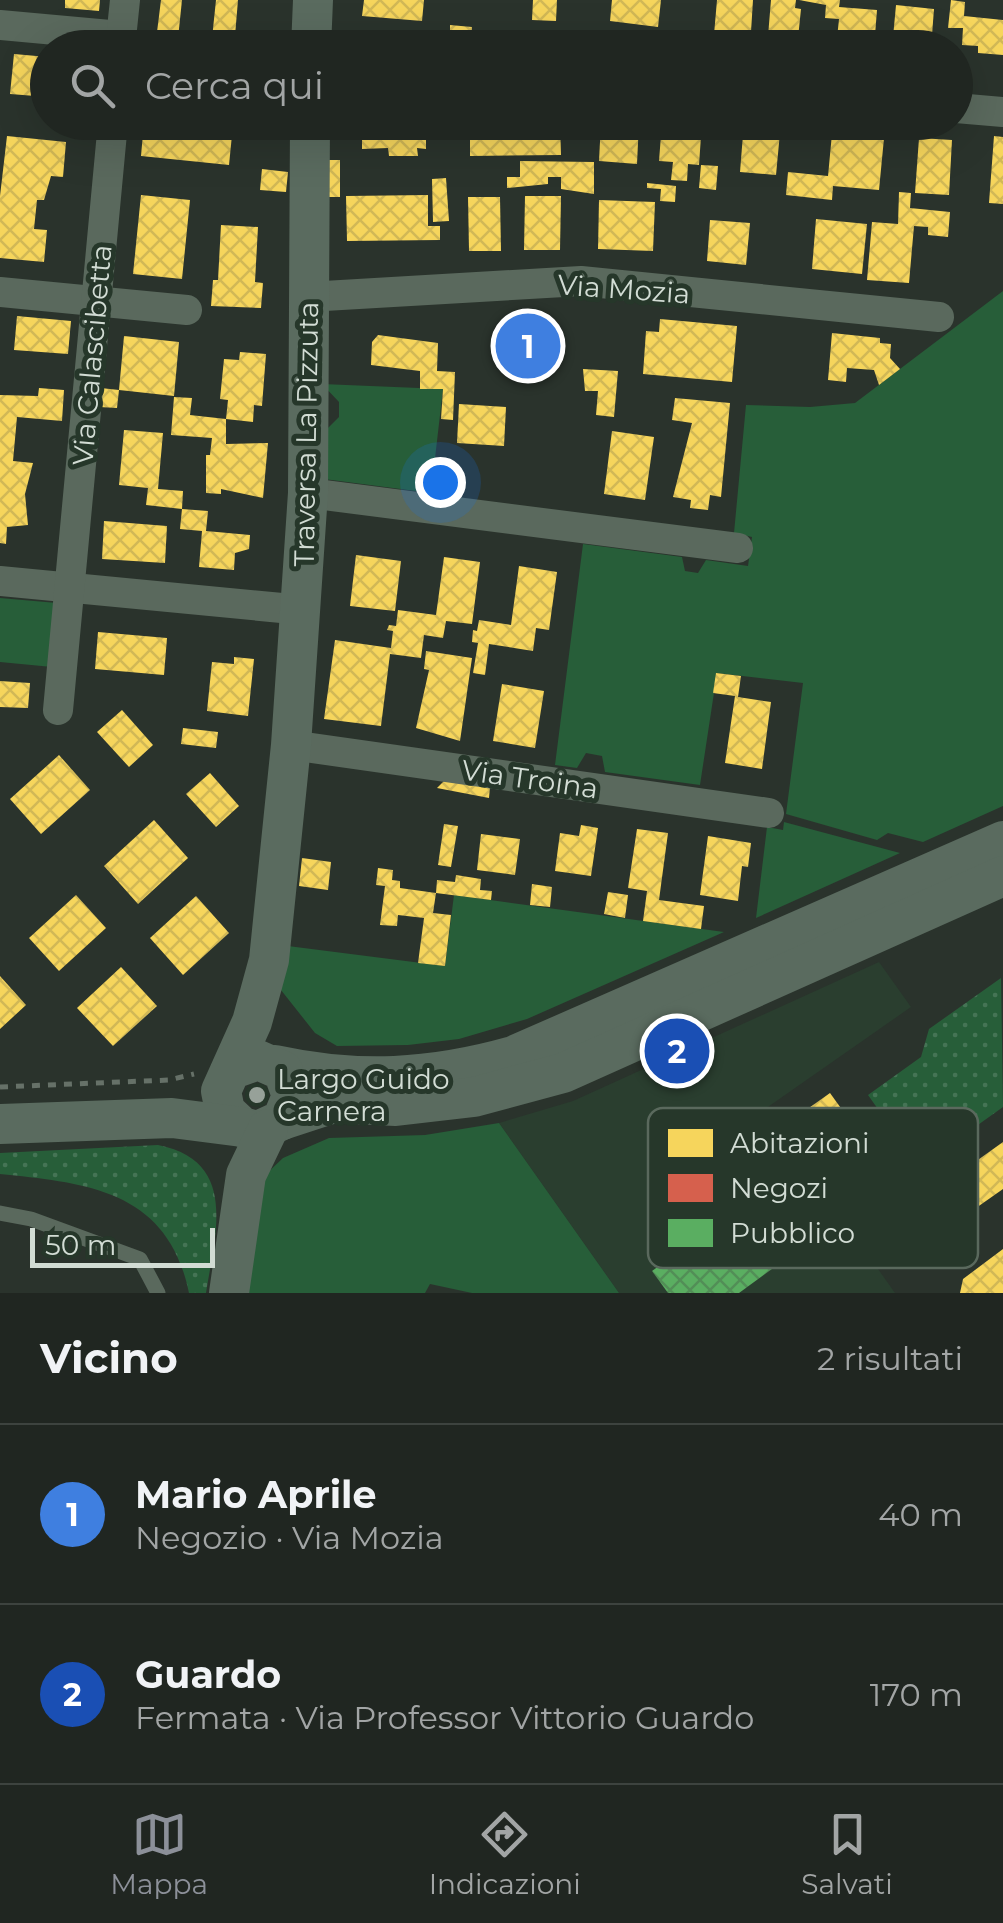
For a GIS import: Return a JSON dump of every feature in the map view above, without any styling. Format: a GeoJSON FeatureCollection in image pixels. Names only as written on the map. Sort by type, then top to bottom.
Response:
{"type":"FeatureCollection","features":[{"type":"Feature","properties":{"kind":"street"},"geometry":{"type":"LineString","coordinates":[[121,30],[125,0]]}},
{"type":"Feature","properties":{"kind":"street"},"geometry":{"type":"LineString","coordinates":[[313,0],[313,30]]}},
{"type":"Feature","properties":{"kind":"street"},"geometry":{"type":"LineString","coordinates":[[0,25],[35,30]]}},
{"type":"Feature","properties":{"kind":"street"},"geometry":{"type":"LineString","coordinates":[[973,109],[1003,112]]}},
{"type":"Feature","properties":{"kind":"street","name":"Via Calascibetta"},"geometry":{"type":"LineString","coordinates":[[58,710],[111,140]]}},
{"type":"Feature","properties":{"kind":"street","name":"Traversa La Pizzuta"},"geometry":{"type":"LineString","coordinates":[[269,960],[303,610],[308,493],[310,140]]}},
{"type":"Feature","properties":{"kind":"street","name":"Via Mozia"},"geometry":{"type":"LineString","coordinates":[[308,297],[582,282],[939,317]]}},
{"type":"Feature","properties":{"kind":"street"},"geometry":{"type":"LineString","coordinates":[[0,292],[188,310]]}},
{"type":"Feature","properties":{"kind":"street"},"geometry":{"type":"LineString","coordinates":[[308,493],[738,548]]}},
{"type":"Feature","properties":{"kind":"street"},"geometry":{"type":"LineString","coordinates":[[0,581],[303,610]]}},
{"type":"Feature","properties":{"kind":"street","name":"Via Troina"},"geometry":{"type":"LineString","coordinates":[[291,745],[769,813]]}},
{"type":"Feature","properties":{"kind":"street"},"geometry":{"type":"LineString","coordinates":[[238,1104],[258,1060],[282,1070],[326,1077],[407,1076],[513,1056],[1003,841]]}},
{"type":"Feature","properties":{"kind":"street"},"geometry":{"type":"LineString","coordinates":[[0,1124],[172,1118],[238,1104],[396,1106],[474,1097],[562,1073],[1003,876]]}},
{"type":"Feature","properties":{"kind":"street"},"geometry":{"type":"LineString","coordinates":[[0,1101],[168,1095],[238,1104],[291,1105],[282,1070],[269,960]]}},
{"type":"Feature","properties":{"kind":"street"},"geometry":{"type":"LineString","coordinates":[[229,1293],[238,1232],[238,1104],[269,960]]}},
{"type":"Feature","properties":{"kind":"lane"},"geometry":{"type":"LineString","coordinates":[[0,1214],[31,1219],[140,1259],[158,1293]]}},
{"type":"Feature","properties":{"kind":"path"},"geometry":{"type":"LineString","coordinates":[[0,1087],[169,1080],[238,1104]]}},
{"type":"Feature","properties":{"kind":"shaded area"},"geometry":{"type":"Polygon","coordinates":[[[879,962],[911,1007],[766,1108],[648,1108],[648,1268],[877,1268],[895,1293],[619,1293],[499,1123],[573,1101],[879,962]]]}},
{"type":"Feature","properties":{"kind":"green space"},"geometry":{"type":"Polygon","coordinates":[[[1003,291],[1003,806],[923,842],[888,833],[877,840],[786,814],[803,683],[717,673],[700,785],[605,772],[602,756],[586,753],[577,768],[555,765],[583,544],[682,557],[685,571],[698,573],[706,560],[748,566],[752,537],[734,533],[746,405],[810,407],[855,403],[1003,291]]]}},
{"type":"Feature","properties":{"kind":"green space"},"geometry":{"type":"Polygon","coordinates":[[[322,384],[443,389],[431,493],[324,479],[323,433],[339,417],[339,402],[322,384]]]}},
{"type":"Feature","properties":{"kind":"green space"},"geometry":{"type":"Polygon","coordinates":[[[0,598],[57,603],[52,667],[0,662],[0,598]]]}},
{"type":"Feature","properties":{"kind":"green space"},"geometry":{"type":"Polygon","coordinates":[[[784,822],[900,853],[756,918],[767,827],[783,830],[784,822]]]}},
{"type":"Feature","properties":{"kind":"green space"},"geometry":{"type":"Polygon","coordinates":[[[454,895],[724,932],[527,1019],[459,1039],[408,1045],[337,1046],[315,1033],[277,985],[280,945],[445,966],[454,895]]]}},
{"type":"Feature","properties":{"kind":"green space"},"geometry":{"type":"Polygon","coordinates":[[[1001,978],[1003,1107],[978,1125],[978,1108],[877,1108],[868,1095],[921,1057],[929,1029],[1001,978]]]}},
{"type":"Feature","properties":{"kind":"green space"},"geometry":{"type":"Polygon","coordinates":[[[499,1123],[619,1293],[472,1293],[430,1284],[425,1293],[246,1293],[263,1177],[283,1158],[329,1138],[425,1135],[499,1123]]]}},
{"type":"Feature","properties":{"kind":"green space"},"geometry":{"type":"Polygon","coordinates":[[[158,1145],[184,1154],[201,1167],[211,1183],[216,1224],[206,1293],[189,1293],[178,1259],[163,1232],[143,1212],[119,1198],[63,1182],[0,1174],[0,1153],[158,1145]]]}},
{"type":"Feature","properties":{"kind":"building: Abitazioni"},"geometry":{"type":"Polygon","coordinates":[[[65,0],[100,0],[99,11],[65,8],[65,0]]]}},
{"type":"Feature","properties":{"kind":"building: Abitazioni"},"geometry":{"type":"Polygon","coordinates":[[[161,0],[182,0],[179,30],[157,30],[161,0]]]}},
{"type":"Feature","properties":{"kind":"building: Abitazioni"},"geometry":{"type":"Polygon","coordinates":[[[216,0],[238,0],[236,30],[213,30],[216,0]]]}},
{"type":"Feature","properties":{"kind":"building: Abitazioni"},"geometry":{"type":"Polygon","coordinates":[[[364,0],[424,0],[422,21],[362,16],[364,0]]]}},
{"type":"Feature","properties":{"kind":"building: Abitazioni"},"geometry":{"type":"Polygon","coordinates":[[[533,0],[557,0],[556,21],[532,20],[533,0]]]}},
{"type":"Feature","properties":{"kind":"building: Abitazioni"},"geometry":{"type":"Polygon","coordinates":[[[612,0],[661,0],[658,27],[610,21],[612,0]]]}},
{"type":"Feature","properties":{"kind":"building: Abitazioni"},"geometry":{"type":"Polygon","coordinates":[[[717,0],[753,0],[751,30],[714,30],[717,0]]]}},
{"type":"Feature","properties":{"kind":"building: Abitazioni"},"geometry":{"type":"Polygon","coordinates":[[[771,0],[796,0],[795,8],[801,9],[799,30],[768,30],[771,0]]]}},
{"type":"Feature","properties":{"kind":"building: Abitazioni"},"geometry":{"type":"Polygon","coordinates":[[[799,0],[840,0],[839,7],[877,10],[875,30],[838,30],[839,19],[825,18],[826,5],[799,0]]]}},
{"type":"Feature","properties":{"kind":"building: Abitazioni"},"geometry":{"type":"Polygon","coordinates":[[[951,0],[965,2],[964,16],[1003,20],[1003,55],[978,53],[978,46],[973,46],[973,30],[948,28],[951,0]]]}},
{"type":"Feature","properties":{"kind":"building: Abitazioni"},"geometry":{"type":"Polygon","coordinates":[[[896,5],[934,9],[932,30],[894,30],[896,5]]]}},
{"type":"Feature","properties":{"kind":"building: Abitazioni"},"geometry":{"type":"Polygon","coordinates":[[[450,25],[472,27],[472,30],[450,30],[450,25]]]}},
{"type":"Feature","properties":{"kind":"building: Abitazioni"},"geometry":{"type":"Polygon","coordinates":[[[14,54],[30,55],[30,96],[10,94],[14,54]]]}},
{"type":"Feature","properties":{"kind":"building: Abitazioni"},"geometry":{"type":"Polygon","coordinates":[[[7,136],[66,142],[63,177],[51,176],[44,200],[37,200],[34,229],[47,230],[44,262],[0,258],[0,196],[7,136]]]}},
{"type":"Feature","properties":{"kind":"building: Abitazioni"},"geometry":{"type":"Polygon","coordinates":[[[994,136],[1003,137],[1003,204],[989,203],[994,136]]]}},
{"type":"Feature","properties":{"kind":"building: Abitazioni"},"geometry":{"type":"Polygon","coordinates":[[[142,140],[232,140],[229,165],[141,156],[142,140]]]}},
{"type":"Feature","properties":{"kind":"building: Abitazioni"},"geometry":{"type":"Polygon","coordinates":[[[362,140],[426,140],[426,149],[417,148],[418,156],[389,156],[388,148],[362,149],[362,140]]]}},
{"type":"Feature","properties":{"kind":"building: Abitazioni"},"geometry":{"type":"Polygon","coordinates":[[[470,140],[561,140],[561,155],[470,156],[470,140]]]}},
{"type":"Feature","properties":{"kind":"building: Abitazioni"},"geometry":{"type":"Polygon","coordinates":[[[600,140],[638,140],[637,164],[599,161],[600,140]]]}},
{"type":"Feature","properties":{"kind":"building: Abitazioni"},"geometry":{"type":"Polygon","coordinates":[[[661,140],[701,140],[699,165],[688,164],[687,181],[671,180],[673,162],[659,161],[661,140]]]}},
{"type":"Feature","properties":{"kind":"building: Abitazioni"},"geometry":{"type":"Polygon","coordinates":[[[743,140],[779,140],[776,175],[740,172],[743,140]]]}},
{"type":"Feature","properties":{"kind":"building: Abitazioni"},"geometry":{"type":"Polygon","coordinates":[[[831,140],[884,140],[879,190],[833,186],[832,200],[786,195],[788,172],[828,176],[831,140]]]}},
{"type":"Feature","properties":{"kind":"building: Abitazioni"},"geometry":{"type":"Polygon","coordinates":[[[919,140],[952,140],[949,195],[915,193],[919,140]]]}},
{"type":"Feature","properties":{"kind":"building: Abitazioni"},"geometry":{"type":"Polygon","coordinates":[[[325,160],[340,160],[340,197],[324,197],[325,160]]]}},
{"type":"Feature","properties":{"kind":"building: Abitazioni"},"geometry":{"type":"Polygon","coordinates":[[[520,161],[594,162],[594,194],[561,189],[561,177],[548,177],[548,184],[507,188],[507,177],[520,177],[520,161]]]}},
{"type":"Feature","properties":{"kind":"building: Abitazioni"},"geometry":{"type":"Polygon","coordinates":[[[701,165],[718,166],[716,190],[699,188],[701,165]]]}},
{"type":"Feature","properties":{"kind":"building: Abitazioni"},"geometry":{"type":"Polygon","coordinates":[[[262,169],[288,172],[286,192],[260,190],[262,169]]]}},
{"type":"Feature","properties":{"kind":"building: Abitazioni"},"geometry":{"type":"Polygon","coordinates":[[[446,178],[449,221],[433,222],[432,179],[446,178]]]}},
{"type":"Feature","properties":{"kind":"building: Abitazioni"},"geometry":{"type":"Polygon","coordinates":[[[647,183],[676,186],[675,202],[660,201],[661,189],[647,188],[647,183]]]}},
{"type":"Feature","properties":{"kind":"building: Abitazioni"},"geometry":{"type":"Polygon","coordinates":[[[899,192],[911,193],[910,208],[950,212],[948,237],[928,235],[928,227],[914,226],[909,283],[867,280],[872,222],[898,224],[899,192]]]}},
{"type":"Feature","properties":{"kind":"building: Abitazioni"},"geometry":{"type":"Polygon","coordinates":[[[141,195],[190,200],[182,279],[133,274],[141,195]]]}},
{"type":"Feature","properties":{"kind":"building: Abitazioni"},"geometry":{"type":"Polygon","coordinates":[[[428,195],[428,226],[440,226],[440,240],[347,241],[346,196],[428,195]]]}},
{"type":"Feature","properties":{"kind":"building: Abitazioni"},"geometry":{"type":"Polygon","coordinates":[[[525,196],[561,196],[560,250],[524,250],[525,196]]]}},
{"type":"Feature","properties":{"kind":"building: Abitazioni"},"geometry":{"type":"Polygon","coordinates":[[[468,197],[500,197],[501,251],[469,251],[468,197]]]}},
{"type":"Feature","properties":{"kind":"building: Abitazioni"},"geometry":{"type":"Polygon","coordinates":[[[599,200],[655,202],[653,251],[598,249],[599,200]]]}},
{"type":"Feature","properties":{"kind":"building: Abitazioni"},"geometry":{"type":"Polygon","coordinates":[[[816,219],[867,224],[862,274],[812,269],[816,219]]]}},
{"type":"Feature","properties":{"kind":"building: Abitazioni"},"geometry":{"type":"Polygon","coordinates":[[[710,220],[750,223],[746,265],[707,261],[710,220]]]}},
{"type":"Feature","properties":{"kind":"building: Abitazioni"},"geometry":{"type":"Polygon","coordinates":[[[221,225],[258,227],[255,282],[263,283],[261,308],[211,306],[213,280],[218,280],[221,225]]]}},
{"type":"Feature","properties":{"kind":"building: Abitazioni"},"geometry":{"type":"Polygon","coordinates":[[[17,316],[71,321],[68,354],[14,350],[17,316]]]}},
{"type":"Feature","properties":{"kind":"building: Abitazioni"},"geometry":{"type":"Polygon","coordinates":[[[660,319],[737,326],[732,382],[643,374],[646,331],[659,332],[660,319]]]}},
{"type":"Feature","properties":{"kind":"building: Abitazioni"},"geometry":{"type":"Polygon","coordinates":[[[832,333],[880,338],[880,343],[891,344],[890,358],[900,369],[879,385],[874,370],[847,368],[846,382],[828,380],[832,333]]]}},
{"type":"Feature","properties":{"kind":"building: Abitazioni"},"geometry":{"type":"Polygon","coordinates":[[[378,335],[438,343],[437,371],[455,372],[453,420],[441,419],[443,389],[420,389],[420,371],[371,365],[372,342],[378,335]]]}},
{"type":"Feature","properties":{"kind":"building: Abitazioni"},"geometry":{"type":"Polygon","coordinates":[[[124,336],[179,342],[174,396],[119,390],[124,336]]]}},
{"type":"Feature","properties":{"kind":"building: Abitazioni"},"geometry":{"type":"Polygon","coordinates":[[[240,352],[266,354],[262,406],[254,405],[253,422],[226,419],[228,400],[220,399],[224,359],[239,360],[240,352]]]}},
{"type":"Feature","properties":{"kind":"building: Abitazioni"},"geometry":{"type":"Polygon","coordinates":[[[583,369],[618,371],[614,417],[596,415],[598,391],[585,391],[583,369]]]}},
{"type":"Feature","properties":{"kind":"building: Abitazioni"},"geometry":{"type":"Polygon","coordinates":[[[39,388],[64,390],[62,421],[17,417],[13,461],[33,463],[25,494],[28,525],[7,527],[6,544],[0,543],[0,395],[38,396],[39,388]]]}},
{"type":"Feature","properties":{"kind":"building: Abitazioni"},"geometry":{"type":"Polygon","coordinates":[[[101,388],[119,390],[117,408],[99,407],[101,388]]]}},
{"type":"Feature","properties":{"kind":"building: Abitazioni"},"geometry":{"type":"Polygon","coordinates":[[[174,397],[192,398],[190,415],[226,419],[226,444],[268,443],[263,498],[221,489],[221,494],[206,493],[206,455],[210,455],[212,438],[171,435],[174,397]]]}},
{"type":"Feature","properties":{"kind":"building: Abitazioni"},"geometry":{"type":"Polygon","coordinates":[[[675,398],[730,403],[721,497],[710,495],[708,510],[690,508],[691,500],[673,497],[692,423],[672,420],[675,398]]]}},
{"type":"Feature","properties":{"kind":"building: Abitazioni"},"geometry":{"type":"Polygon","coordinates":[[[459,404],[506,407],[504,446],[457,443],[459,404]]]}},
{"type":"Feature","properties":{"kind":"building: Abitazioni"},"geometry":{"type":"Polygon","coordinates":[[[124,430],[163,433],[158,489],[183,491],[182,509],[146,505],[148,488],[119,485],[124,430]]]}},
{"type":"Feature","properties":{"kind":"building: Abitazioni"},"geometry":{"type":"Polygon","coordinates":[[[612,431],[654,437],[645,500],[604,494],[612,431]]]}},
{"type":"Feature","properties":{"kind":"building: Abitazioni"},"geometry":{"type":"Polygon","coordinates":[[[435,467],[462,470],[459,497],[431,493],[435,467]]]}},
{"type":"Feature","properties":{"kind":"building: Abitazioni"},"geometry":{"type":"Polygon","coordinates":[[[182,509],[208,511],[206,531],[250,535],[249,549],[235,553],[234,570],[199,567],[202,531],[180,529],[182,509]]]}},
{"type":"Feature","properties":{"kind":"building: Abitazioni"},"geometry":{"type":"Polygon","coordinates":[[[104,521],[167,526],[165,563],[102,559],[104,521]]]}},
{"type":"Feature","properties":{"kind":"building: Abitazioni"},"geometry":{"type":"Polygon","coordinates":[[[356,555],[401,561],[395,611],[350,606],[356,555]]]}},
{"type":"Feature","properties":{"kind":"building: Abitazioni"},"geometry":{"type":"Polygon","coordinates":[[[444,557],[480,562],[472,624],[446,621],[443,638],[424,635],[421,658],[390,654],[381,726],[324,719],[335,640],[391,648],[393,631],[387,630],[389,625],[396,626],[398,610],[436,615],[444,557]]]}},
{"type":"Feature","properties":{"kind":"building: Abitazioni"},"geometry":{"type":"Polygon","coordinates":[[[519,566],[557,572],[549,630],[536,628],[533,651],[489,644],[485,675],[473,673],[478,643],[472,642],[473,630],[477,631],[479,620],[511,625],[519,566]]]}},
{"type":"Feature","properties":{"kind":"building: Abitazioni"},"geometry":{"type":"Polygon","coordinates":[[[98,632],[167,638],[164,675],[95,669],[98,632]]]}},
{"type":"Feature","properties":{"kind":"building: Abitazioni"},"geometry":{"type":"Polygon","coordinates":[[[426,651],[472,658],[460,741],[416,728],[429,670],[424,669],[426,651]]]}},
{"type":"Feature","properties":{"kind":"building: Abitazioni"},"geometry":{"type":"Polygon","coordinates":[[[234,657],[254,659],[248,716],[207,711],[212,662],[234,664],[234,657]]]}},
{"type":"Feature","properties":{"kind":"building: Abitazioni"},"geometry":{"type":"Polygon","coordinates":[[[716,673],[741,676],[738,697],[771,702],[762,769],[725,763],[735,696],[713,693],[716,673]]]}},
{"type":"Feature","properties":{"kind":"building: Abitazioni"},"geometry":{"type":"Polygon","coordinates":[[[0,681],[30,683],[28,708],[0,707],[0,681]]]}},
{"type":"Feature","properties":{"kind":"building: Abitazioni"},"geometry":{"type":"Polygon","coordinates":[[[502,684],[544,691],[535,748],[493,741],[502,684]]]}},
{"type":"Feature","properties":{"kind":"building: Abitazioni"},"geometry":{"type":"Polygon","coordinates":[[[122,710],[153,745],[129,767],[97,732],[122,710]]]}},
{"type":"Feature","properties":{"kind":"building: Abitazioni"},"geometry":{"type":"Polygon","coordinates":[[[183,728],[218,732],[216,748],[181,744],[183,728]]]}},
{"type":"Feature","properties":{"kind":"building: Abitazioni"},"geometry":{"type":"Polygon","coordinates":[[[59,755],[90,790],[41,834],[10,799],[59,755]]]}},
{"type":"Feature","properties":{"kind":"building: Abitazioni"},"geometry":{"type":"Polygon","coordinates":[[[210,773],[239,806],[216,827],[186,794],[210,773]]]}},
{"type":"Feature","properties":{"kind":"building: Abitazioni"},"geometry":{"type":"Polygon","coordinates":[[[445,780],[490,787],[489,798],[437,788],[445,780]]]}},
{"type":"Feature","properties":{"kind":"building: Abitazioni"},"geometry":{"type":"Polygon","coordinates":[[[154,820],[188,858],[138,904],[104,866],[154,820]]]}},
{"type":"Feature","properties":{"kind":"building: Abitazioni"},"geometry":{"type":"Polygon","coordinates":[[[444,824],[458,826],[451,867],[438,865],[444,824]]]}},
{"type":"Feature","properties":{"kind":"building: Abitazioni"},"geometry":{"type":"Polygon","coordinates":[[[581,825],[598,828],[591,876],[555,871],[560,833],[579,836],[581,825]]]}},
{"type":"Feature","properties":{"kind":"building: Abitazioni"},"geometry":{"type":"Polygon","coordinates":[[[637,829],[668,833],[659,900],[704,906],[701,929],[643,921],[647,891],[628,888],[637,829]]]}},
{"type":"Feature","properties":{"kind":"building: Abitazioni"},"geometry":{"type":"Polygon","coordinates":[[[481,834],[520,839],[515,875],[477,870],[481,834]]]}},
{"type":"Feature","properties":{"kind":"building: Abitazioni"},"geometry":{"type":"Polygon","coordinates":[[[708,836],[751,843],[748,867],[742,866],[738,901],[700,895],[708,836]]]}},
{"type":"Feature","properties":{"kind":"building: Abitazioni"},"geometry":{"type":"Polygon","coordinates":[[[302,858],[331,862],[328,890],[299,886],[302,858]]]}},
{"type":"Feature","properties":{"kind":"building: Abitazioni"},"geometry":{"type":"Polygon","coordinates":[[[378,868],[393,870],[392,880],[400,881],[400,888],[436,893],[433,913],[451,915],[445,966],[418,963],[424,918],[398,915],[397,926],[380,925],[385,886],[376,885],[378,868]]]}},
{"type":"Feature","properties":{"kind":"building: Abitazioni"},"geometry":{"type":"Polygon","coordinates":[[[456,875],[481,879],[480,890],[492,891],[491,900],[436,893],[437,880],[455,882],[456,875]]]}},
{"type":"Feature","properties":{"kind":"building: Abitazioni"},"geometry":{"type":"Polygon","coordinates":[[[532,884],[552,887],[550,907],[530,905],[532,884]]]}},
{"type":"Feature","properties":{"kind":"building: Abitazioni"},"geometry":{"type":"Polygon","coordinates":[[[608,892],[628,895],[625,918],[604,914],[608,892]]]}},
{"type":"Feature","properties":{"kind":"building: Abitazioni"},"geometry":{"type":"Polygon","coordinates":[[[76,895],[106,928],[59,971],[29,938],[76,895]]]}},
{"type":"Feature","properties":{"kind":"building: Abitazioni"},"geometry":{"type":"Polygon","coordinates":[[[196,896],[229,933],[183,975],[150,938],[196,896]]]}},
{"type":"Feature","properties":{"kind":"building: Abitazioni"},"geometry":{"type":"Polygon","coordinates":[[[121,967],[157,1006],[113,1046],[77,1008],[121,967]]]}},
{"type":"Feature","properties":{"kind":"building: Abitazioni"},"geometry":{"type":"Polygon","coordinates":[[[0,976],[26,1005],[0,1029],[0,976]]]}},
{"type":"Feature","properties":{"kind":"building: Abitazioni"},"geometry":{"type":"Polygon","coordinates":[[[830,1093],[841,1108],[809,1108],[830,1093]]]}},
{"type":"Feature","properties":{"kind":"building: Abitazioni"},"geometry":{"type":"Polygon","coordinates":[[[1003,1142],[1003,1189],[978,1207],[978,1160],[1003,1142]]]}},
{"type":"Feature","properties":{"kind":"building: Abitazioni"},"geometry":{"type":"Polygon","coordinates":[[[1003,1249],[1003,1293],[960,1293],[963,1279],[1003,1249]]]}},
{"type":"Feature","properties":{"kind":"building: Negozi"},"geometry":{"type":"Polygon","coordinates":[[[553,319],[557,363],[515,366],[512,322],[553,319]]]}},
{"type":"Feature","properties":{"kind":"building: Pubblico"},"geometry":{"type":"Polygon","coordinates":[[[773,1268],[739,1293],[668,1293],[652,1271],[773,1268]]]}},
{"type":"Feature","properties":{"kind":"place","name":"Mario Aprile"},"geometry":{"type":"Point","coordinates":[528,346]}},
{"type":"Feature","properties":{"kind":"place","name":"Guardo"},"geometry":{"type":"Point","coordinates":[677,1051]}},
{"type":"Feature","properties":{"kind":"place","name":"Largo Guido Carnera"},"geometry":{"type":"Point","coordinates":[257,1095]}}]}
